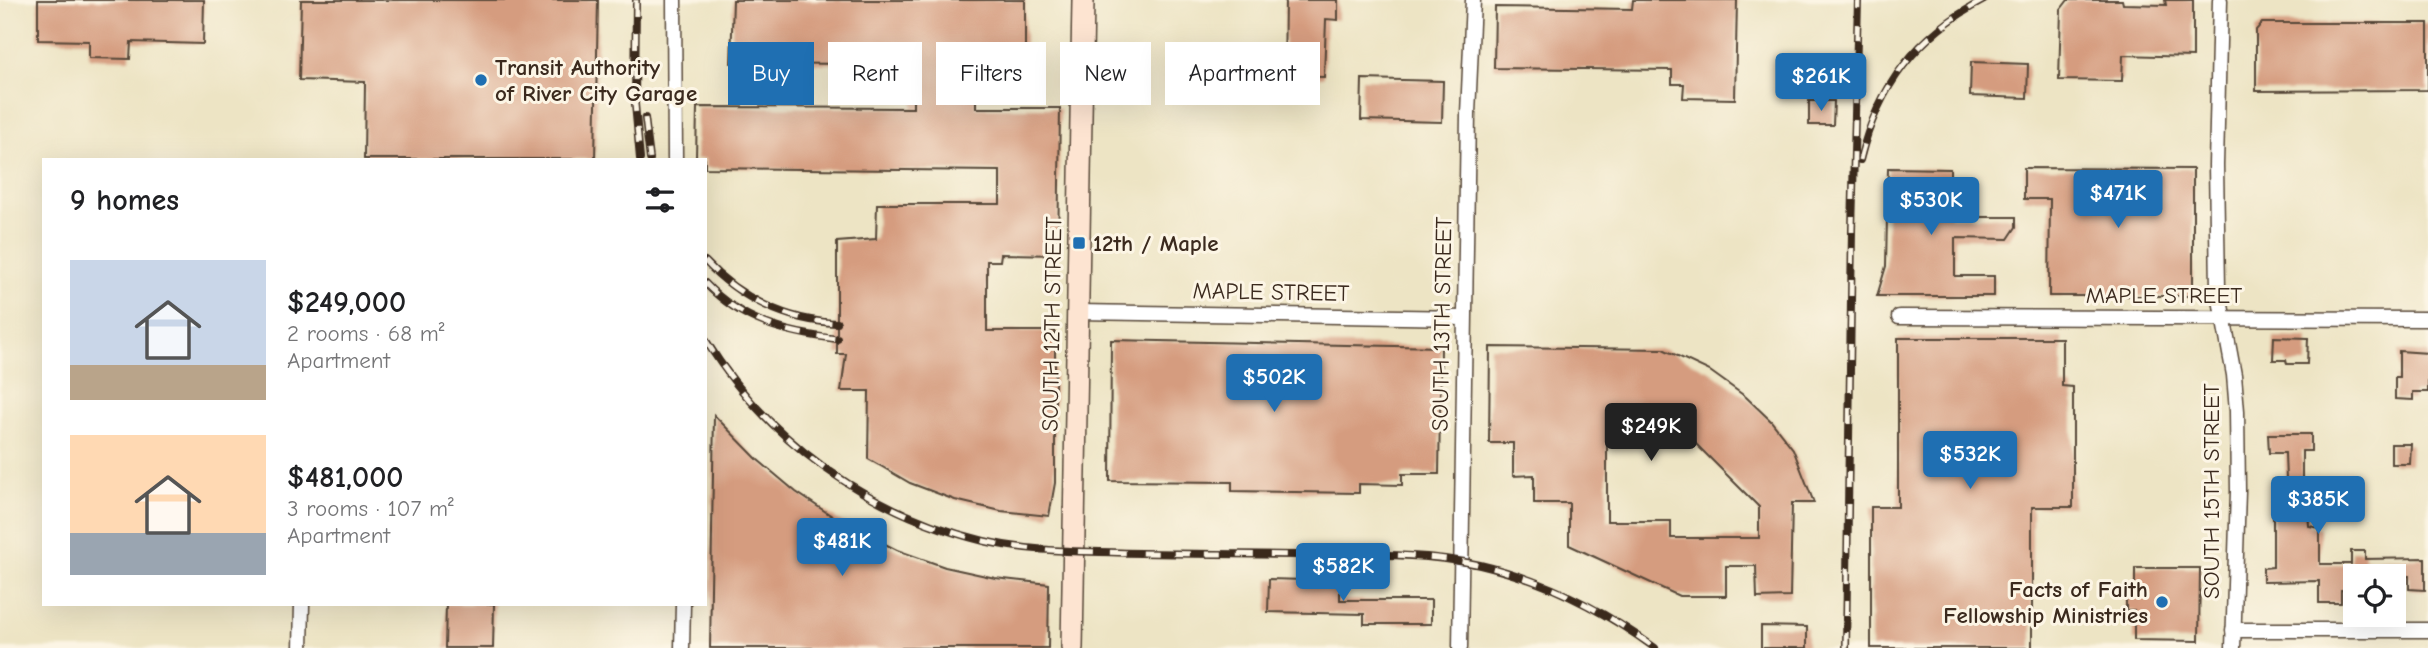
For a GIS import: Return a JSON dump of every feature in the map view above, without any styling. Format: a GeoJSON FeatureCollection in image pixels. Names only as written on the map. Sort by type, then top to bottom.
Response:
{"type":"FeatureCollection","features":[{"type":"Feature","properties":{"kind":"street"},"geometry":{"type":"LineString","coordinates":[[674,0],[675,158]]}},
{"type":"Feature","properties":{"kind":"street","name":"SOUTH 12TH STREET"},"geometry":{"type":"LineString","coordinates":[[1073,648],[1083,0]]}},
{"type":"Feature","properties":{"kind":"street","name":"SOUTH 13TH STREET"},"geometry":{"type":"LineString","coordinates":[[1460,648],[1468,114],[1473,0]]}},
{"type":"Feature","properties":{"kind":"street","name":"SOUTH 15TH STREET"},"geometry":{"type":"LineString","coordinates":[[2220,0],[2218,289],[2234,375],[2237,411],[2238,491],[2233,648]]}},
{"type":"Feature","properties":{"kind":"street","name":"MAPLE STREET"},"geometry":{"type":"LineString","coordinates":[[1078,312],[1464,318]]}},
{"type":"Feature","properties":{"kind":"street","name":"MAPLE STREET"},"geometry":{"type":"LineString","coordinates":[[1899,317],[2428,318]]}},
{"type":"Feature","properties":{"kind":"street"},"geometry":{"type":"LineString","coordinates":[[301,648],[302,606]]}},
{"type":"Feature","properties":{"kind":"street"},"geometry":{"type":"LineString","coordinates":[[682,606],[682,648]]}},
{"type":"Feature","properties":{"kind":"street"},"geometry":{"type":"LineString","coordinates":[[2233,630],[2428,631]]}},
{"type":"Feature","properties":{"kind":"building"},"geometry":{"type":"Polygon","coordinates":[[[38,0],[204,0],[203,44],[131,42],[130,59],[89,58],[89,41],[38,40],[38,0]]]}},
{"type":"Feature","properties":{"kind":"building","name":"Transit Authority of River City Garage"},"geometry":{"type":"Polygon","coordinates":[[[301,0],[598,0],[595,158],[364,158],[365,82],[299,80],[301,0]]]}},
{"type":"Feature","properties":{"kind":"building"},"geometry":{"type":"Polygon","coordinates":[[[733,0],[1025,0],[1025,42],[936,42],[936,105],[1060,108],[1058,255],[1001,254],[1000,261],[987,261],[987,331],[1055,331],[1055,483],[1049,516],[1001,511],[955,500],[910,483],[868,459],[869,391],[841,391],[846,354],[837,354],[837,242],[876,239],[877,204],[1000,204],[1000,171],[707,168],[707,158],[696,158],[697,107],[913,108],[913,105],[922,105],[922,42],[828,42],[828,64],[814,64],[814,42],[732,42],[733,0]]]}},
{"type":"Feature","properties":{"kind":"building"},"geometry":{"type":"Polygon","coordinates":[[[1285,0],[1338,0],[1338,20],[1326,19],[1324,77],[1320,77],[1320,42],[1284,42],[1285,0]]]}},
{"type":"Feature","properties":{"kind":"building"},"geometry":{"type":"Polygon","coordinates":[[[1633,0],[1737,0],[1735,99],[1683,98],[1684,84],[1672,84],[1672,70],[1494,68],[1495,7],[1632,9],[1633,0]]]}},
{"type":"Feature","properties":{"kind":"building"},"geometry":{"type":"Polygon","coordinates":[[[2068,0],[2122,0],[2123,4],[2166,5],[2165,0],[2193,0],[2193,57],[2123,55],[2122,81],[2059,80],[2061,9],[2068,0]]]}},
{"type":"Feature","properties":{"kind":"building"},"geometry":{"type":"Polygon","coordinates":[[[2262,23],[2428,23],[2428,90],[2256,91],[2256,30],[2262,23]]]}},
{"type":"Feature","properties":{"kind":"building"},"geometry":{"type":"Polygon","coordinates":[[[1971,62],[2028,64],[2027,98],[1970,96],[1971,62]]]}},
{"type":"Feature","properties":{"kind":"building"},"geometry":{"type":"Polygon","coordinates":[[[1362,79],[1443,81],[1442,122],[1361,120],[1362,79]]]}},
{"type":"Feature","properties":{"kind":"building"},"geometry":{"type":"Polygon","coordinates":[[[1809,101],[1834,101],[1833,125],[1809,125],[1809,101]]]}},
{"type":"Feature","properties":{"kind":"building"},"geometry":{"type":"Polygon","coordinates":[[[1888,168],[1950,169],[1950,217],[2016,217],[2016,227],[2008,239],[1955,238],[1955,276],[1994,276],[1994,296],[1877,296],[1886,266],[1888,168]]]}},
{"type":"Feature","properties":{"kind":"building"},"geometry":{"type":"Polygon","coordinates":[[[2024,168],[2193,169],[2193,296],[2049,296],[2050,199],[2024,199],[2024,168]]]}},
{"type":"Feature","properties":{"kind":"building"},"geometry":{"type":"Polygon","coordinates":[[[2274,337],[2308,338],[2307,364],[2287,364],[2286,360],[2273,360],[2274,337]]]}},
{"type":"Feature","properties":{"kind":"building"},"geometry":{"type":"Polygon","coordinates":[[[1898,338],[2062,338],[2062,386],[2073,387],[2073,507],[2032,507],[2032,648],[1871,648],[1871,507],[1898,507],[1898,338]]]}},
{"type":"Feature","properties":{"kind":"building"},"geometry":{"type":"Polygon","coordinates":[[[1111,340],[1441,347],[1439,474],[1402,474],[1402,485],[1359,484],[1359,493],[1232,491],[1232,482],[1110,481],[1111,340]]]}},
{"type":"Feature","properties":{"kind":"building"},"geometry":{"type":"Polygon","coordinates":[[[1490,347],[1663,349],[1710,371],[1746,397],[1771,421],[1793,449],[1814,503],[1792,503],[1790,597],[1757,598],[1756,566],[1726,566],[1726,596],[1679,596],[1569,545],[1569,503],[1534,503],[1534,475],[1513,476],[1513,443],[1489,443],[1490,347]],[[1667,415],[1668,440],[1607,441],[1607,521],[1671,521],[1671,538],[1759,538],[1759,507],[1667,415]]]}},
{"type":"Feature","properties":{"kind":"building"},"geometry":{"type":"Polygon","coordinates":[[[2399,351],[2428,353],[2428,392],[2413,392],[2413,400],[2395,399],[2395,377],[2399,377],[2399,351]]]}},
{"type":"Feature","properties":{"kind":"building"},"geometry":{"type":"Polygon","coordinates":[[[714,415],[758,460],[796,492],[838,520],[867,535],[897,550],[945,567],[995,578],[1049,584],[1048,648],[710,648],[714,415]]]}},
{"type":"Feature","properties":{"kind":"building"},"geometry":{"type":"Polygon","coordinates":[[[2268,434],[2311,434],[2311,451],[2302,451],[2302,480],[2306,480],[2309,526],[2320,528],[2320,564],[2343,564],[2341,603],[2319,603],[2319,581],[2263,582],[2263,568],[2273,567],[2273,480],[2286,480],[2285,453],[2269,453],[2268,434]]]}},
{"type":"Feature","properties":{"kind":"building"},"geometry":{"type":"Polygon","coordinates":[[[2391,444],[2411,444],[2410,464],[2391,464],[2391,444]]]}},
{"type":"Feature","properties":{"kind":"building"},"geometry":{"type":"Polygon","coordinates":[[[2351,551],[2365,551],[2365,559],[2425,558],[2425,590],[2409,589],[2409,576],[2406,576],[2406,564],[2351,564],[2351,551]]]}},
{"type":"Feature","properties":{"kind":"building","name":"Facts of Faith Fellowship Ministries"},"geometry":{"type":"Polygon","coordinates":[[[2135,568],[2200,568],[2199,641],[2134,640],[2134,610],[2126,610],[2126,595],[2135,595],[2135,568]]]}},
{"type":"Feature","properties":{"kind":"building"},"geometry":{"type":"Polygon","coordinates":[[[1269,579],[1340,581],[1340,600],[1431,600],[1431,624],[1364,624],[1364,614],[1268,612],[1269,579]]]}},
{"type":"Feature","properties":{"kind":"building"},"geometry":{"type":"Polygon","coordinates":[[[446,606],[494,606],[493,648],[445,648],[446,606]]]}},
{"type":"Feature","properties":{"kind":"building"},"geometry":{"type":"Polygon","coordinates":[[[1761,626],[1807,627],[1807,648],[1761,648],[1761,626]]]}},
{"type":"Feature","properties":{"kind":"railway"},"geometry":{"type":"LineString","coordinates":[[636,0],[635,104],[640,158]]}},
{"type":"Feature","properties":{"kind":"railway"},"geometry":{"type":"LineString","coordinates":[[1846,648],[1858,0]]}},
{"type":"Feature","properties":{"kind":"railway"},"geometry":{"type":"LineString","coordinates":[[1860,160],[1878,109],[1889,86],[1904,65],[1939,29],[1984,0]]}},
{"type":"Feature","properties":{"kind":"railway"},"geometry":{"type":"LineString","coordinates":[[645,118],[650,158]]}},
{"type":"Feature","properties":{"kind":"railway"},"geometry":{"type":"LineString","coordinates":[[707,263],[733,286],[765,305],[800,318],[837,323]]}},
{"type":"Feature","properties":{"kind":"railway"},"geometry":{"type":"LineString","coordinates":[[707,285],[734,307],[766,323],[800,333],[837,339]]}},
{"type":"Feature","properties":{"kind":"railway"},"geometry":{"type":"LineString","coordinates":[[707,342],[730,376],[759,410],[825,468],[862,492],[901,512],[942,528],[998,544],[1056,550],[1177,554],[1393,555],[1458,561],[1504,571],[1572,597],[1655,648]]}},
{"type":"Feature","properties":{"kind":"place","name":"Transit Authority of River City Garage"},"geometry":{"type":"Point","coordinates":[481,80]}},
{"type":"Feature","properties":{"kind":"place","name":"12th / Maple"},"geometry":{"type":"Point","coordinates":[1079,243]}},
{"type":"Feature","properties":{"kind":"place","name":"Facts of Faith Fellowship Ministries"},"geometry":{"type":"Point","coordinates":[2162,602]}}]}
